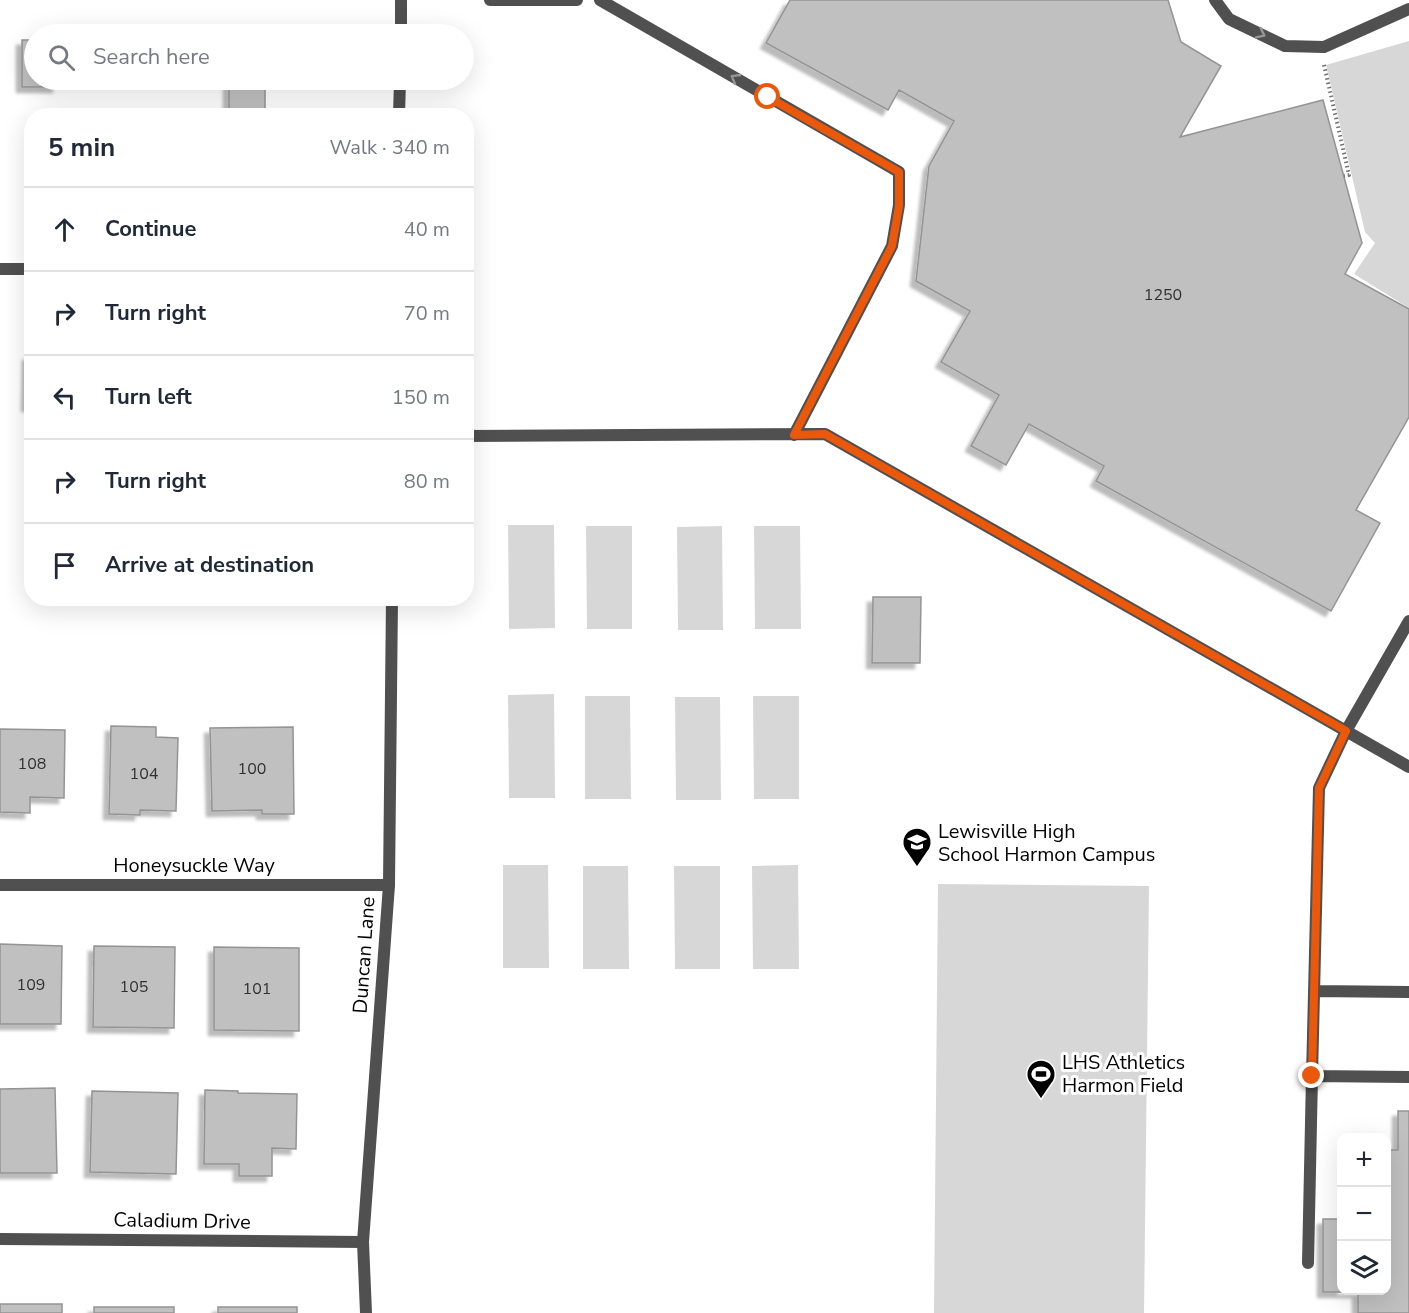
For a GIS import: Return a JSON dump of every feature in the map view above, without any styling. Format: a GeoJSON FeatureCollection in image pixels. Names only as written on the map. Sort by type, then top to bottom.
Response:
{"type":"FeatureCollection","features":[{"type":"Feature","properties":{"kind":"street"},"geometry":{"type":"LineString","coordinates":[[400,24],[401,0]]}},
{"type":"Feature","properties":{"kind":"street"},"geometry":{"type":"LineString","coordinates":[[490,0],[577,0]]}},
{"type":"Feature","properties":{"kind":"street"},"geometry":{"type":"LineString","coordinates":[[600,0],[899,172],[899,206],[892,246],[794,435]]}},
{"type":"Feature","properties":{"kind":"street"},"geometry":{"type":"LineString","coordinates":[[1215,0],[1229,19],[1285,46],[1324,47],[1409,9]]}},
{"type":"Feature","properties":{"kind":"street"},"geometry":{"type":"LineString","coordinates":[[399,108],[400,90]]}},
{"type":"Feature","properties":{"kind":"street"},"geometry":{"type":"LineString","coordinates":[[0,269],[24,269]]}},
{"type":"Feature","properties":{"kind":"street"},"geometry":{"type":"LineString","coordinates":[[474,436],[825,434],[1409,767]]}},
{"type":"Feature","properties":{"kind":"street","name":"Duncan Lane"},"geometry":{"type":"LineString","coordinates":[[366,1313],[363,1242],[388,885],[393,606]]}},
{"type":"Feature","properties":{"kind":"street"},"geometry":{"type":"LineString","coordinates":[[1308,1263],[1319,788],[1346,731],[1409,621]]}},
{"type":"Feature","properties":{"kind":"street","name":"Honeysuckle Way"},"geometry":{"type":"LineString","coordinates":[[0,885],[388,885]]}},
{"type":"Feature","properties":{"kind":"street"},"geometry":{"type":"LineString","coordinates":[[1314,991],[1409,992]]}},
{"type":"Feature","properties":{"kind":"street"},"geometry":{"type":"LineString","coordinates":[[1312,1076],[1409,1077]]}},
{"type":"Feature","properties":{"kind":"street","name":"Caladium Drive"},"geometry":{"type":"LineString","coordinates":[[0,1239],[363,1242]]}},
{"type":"Feature","properties":{"kind":"path"},"geometry":{"type":"LineString","coordinates":[[1324,62],[1348,175],[1344,176]]}},
{"type":"Feature","properties":{"kind":"shaded area"},"geometry":{"type":"Polygon","coordinates":[[[1409,41],[1409,308],[1354,274],[1375,243],[1365,232],[1326,65],[1409,41]]]}},
{"type":"Feature","properties":{"kind":"shaded area"},"geometry":{"type":"Polygon","coordinates":[[[508,525],[554,525],[555,628],[509,629],[508,525]]]}},
{"type":"Feature","properties":{"kind":"shaded area"},"geometry":{"type":"Polygon","coordinates":[[[586,526],[632,526],[632,629],[587,629],[586,526]]]}},
{"type":"Feature","properties":{"kind":"shaded area"},"geometry":{"type":"Polygon","coordinates":[[[722,526],[723,630],[678,630],[677,527],[722,526]]]}},
{"type":"Feature","properties":{"kind":"shaded area"},"geometry":{"type":"Polygon","coordinates":[[[754,526],[800,526],[801,629],[755,629],[754,526]]]}},
{"type":"Feature","properties":{"kind":"shaded area"},"geometry":{"type":"Polygon","coordinates":[[[554,694],[555,798],[509,798],[508,695],[554,694]]]}},
{"type":"Feature","properties":{"kind":"shaded area"},"geometry":{"type":"Polygon","coordinates":[[[585,696],[630,696],[631,799],[585,799],[585,696]]]}},
{"type":"Feature","properties":{"kind":"shaded area"},"geometry":{"type":"Polygon","coordinates":[[[753,696],[799,696],[799,799],[754,799],[753,696]]]}},
{"type":"Feature","properties":{"kind":"shaded area"},"geometry":{"type":"Polygon","coordinates":[[[675,697],[720,697],[721,800],[676,800],[675,697]]]}},
{"type":"Feature","properties":{"kind":"shaded area"},"geometry":{"type":"Polygon","coordinates":[[[503,865],[548,865],[549,968],[503,968],[503,865]]]}},
{"type":"Feature","properties":{"kind":"shaded area"},"geometry":{"type":"Polygon","coordinates":[[[798,865],[799,969],[753,969],[752,866],[798,865]]]}},
{"type":"Feature","properties":{"kind":"shaded area"},"geometry":{"type":"Polygon","coordinates":[[[583,866],[628,866],[629,969],[583,969],[583,866]]]}},
{"type":"Feature","properties":{"kind":"shaded area"},"geometry":{"type":"Polygon","coordinates":[[[674,866],[720,866],[720,969],[675,969],[674,866]]]}},
{"type":"Feature","properties":{"kind":"shaded area","name":"LHS Athletics Harmon Field"},"geometry":{"type":"Polygon","coordinates":[[[938,884],[1149,886],[1144,1313],[934,1313],[938,884]]]}},
{"type":"Feature","properties":{"kind":"building"},"geometry":{"type":"Polygon","coordinates":[[[790,0],[1168,0],[1181,42],[1221,66],[1180,137],[1323,100],[1362,243],[1345,274],[1409,309],[1409,417],[1356,510],[1380,523],[1331,611],[1096,481],[1104,466],[1029,424],[1006,465],[971,446],[999,395],[941,362],[970,311],[916,281],[929,166],[954,121],[899,90],[888,110],[766,43],[790,0]]]}},
{"type":"Feature","properties":{"kind":"building"},"geometry":{"type":"Polygon","coordinates":[[[22,40],[24,40],[24,87],[22,87],[22,40]]]}},
{"type":"Feature","properties":{"kind":"building"},"geometry":{"type":"Polygon","coordinates":[[[229,90],[265,90],[265,108],[229,108],[229,90]]]}},
{"type":"Feature","properties":{"kind":"building"},"geometry":{"type":"Polygon","coordinates":[[[873,597],[921,597],[920,663],[872,663],[873,597]]]}},
{"type":"Feature","properties":{"kind":"building"},"geometry":{"type":"Polygon","coordinates":[[[111,726],[156,727],[156,737],[178,738],[176,811],[140,810],[140,815],[109,814],[111,726]]]}},
{"type":"Feature","properties":{"kind":"building"},"geometry":{"type":"Polygon","coordinates":[[[293,727],[294,814],[262,814],[262,810],[212,811],[210,728],[293,727]]]}},
{"type":"Feature","properties":{"kind":"building"},"geometry":{"type":"Polygon","coordinates":[[[0,729],[65,730],[64,798],[30,797],[30,813],[0,812],[0,729]]]}},
{"type":"Feature","properties":{"kind":"building"},"geometry":{"type":"Polygon","coordinates":[[[0,944],[62,946],[61,1024],[0,1024],[0,944]]]}},
{"type":"Feature","properties":{"kind":"building"},"geometry":{"type":"Polygon","coordinates":[[[94,946],[175,947],[174,1028],[93,1027],[94,946]]]}},
{"type":"Feature","properties":{"kind":"building"},"geometry":{"type":"Polygon","coordinates":[[[214,947],[299,948],[299,1031],[214,1030],[214,947]]]}},
{"type":"Feature","properties":{"kind":"building"},"geometry":{"type":"Polygon","coordinates":[[[55,1088],[57,1173],[0,1173],[0,1089],[55,1088]]]}},
{"type":"Feature","properties":{"kind":"building"},"geometry":{"type":"Polygon","coordinates":[[[205,1090],[297,1094],[296,1149],[272,1148],[272,1176],[239,1176],[239,1164],[204,1164],[205,1090]]]}},
{"type":"Feature","properties":{"kind":"building"},"geometry":{"type":"Polygon","coordinates":[[[92,1091],[178,1093],[176,1174],[90,1172],[92,1091]]]}},
{"type":"Feature","properties":{"kind":"building"},"geometry":{"type":"Polygon","coordinates":[[[1398,1111],[1409,1111],[1409,1313],[1358,1313],[1358,1295],[1391,1295],[1391,1150],[1398,1150],[1398,1111]]]}},
{"type":"Feature","properties":{"kind":"building"},"geometry":{"type":"Polygon","coordinates":[[[1323,1219],[1337,1219],[1337,1292],[1323,1292],[1323,1219]]]}},
{"type":"Feature","properties":{"kind":"building"},"geometry":{"type":"Polygon","coordinates":[[[0,1304],[62,1304],[62,1313],[0,1313],[0,1304]]]}},
{"type":"Feature","properties":{"kind":"building"},"geometry":{"type":"Polygon","coordinates":[[[94,1307],[174,1307],[174,1313],[94,1313],[94,1307]]]}},
{"type":"Feature","properties":{"kind":"building"},"geometry":{"type":"Polygon","coordinates":[[[218,1307],[297,1307],[297,1313],[218,1313],[218,1307]]]}},
{"type":"Feature","properties":{"kind":"place","name":"Lewisville High School Harmon Campus"},"geometry":{"type":"Point","coordinates":[917,868]}},
{"type":"Feature","properties":{"kind":"place","name":"LHS Athletics Harmon Field"},"geometry":{"type":"Point","coordinates":[1041,1100]}},
{"type":"Feature","properties":{"kind":"route"},"geometry":{"type":"LineString","coordinates":[[768,97],[899,172],[899,206],[892,246],[794,435],[825,434],[1346,731],[1319,788],[1312,1076]]}}]}
